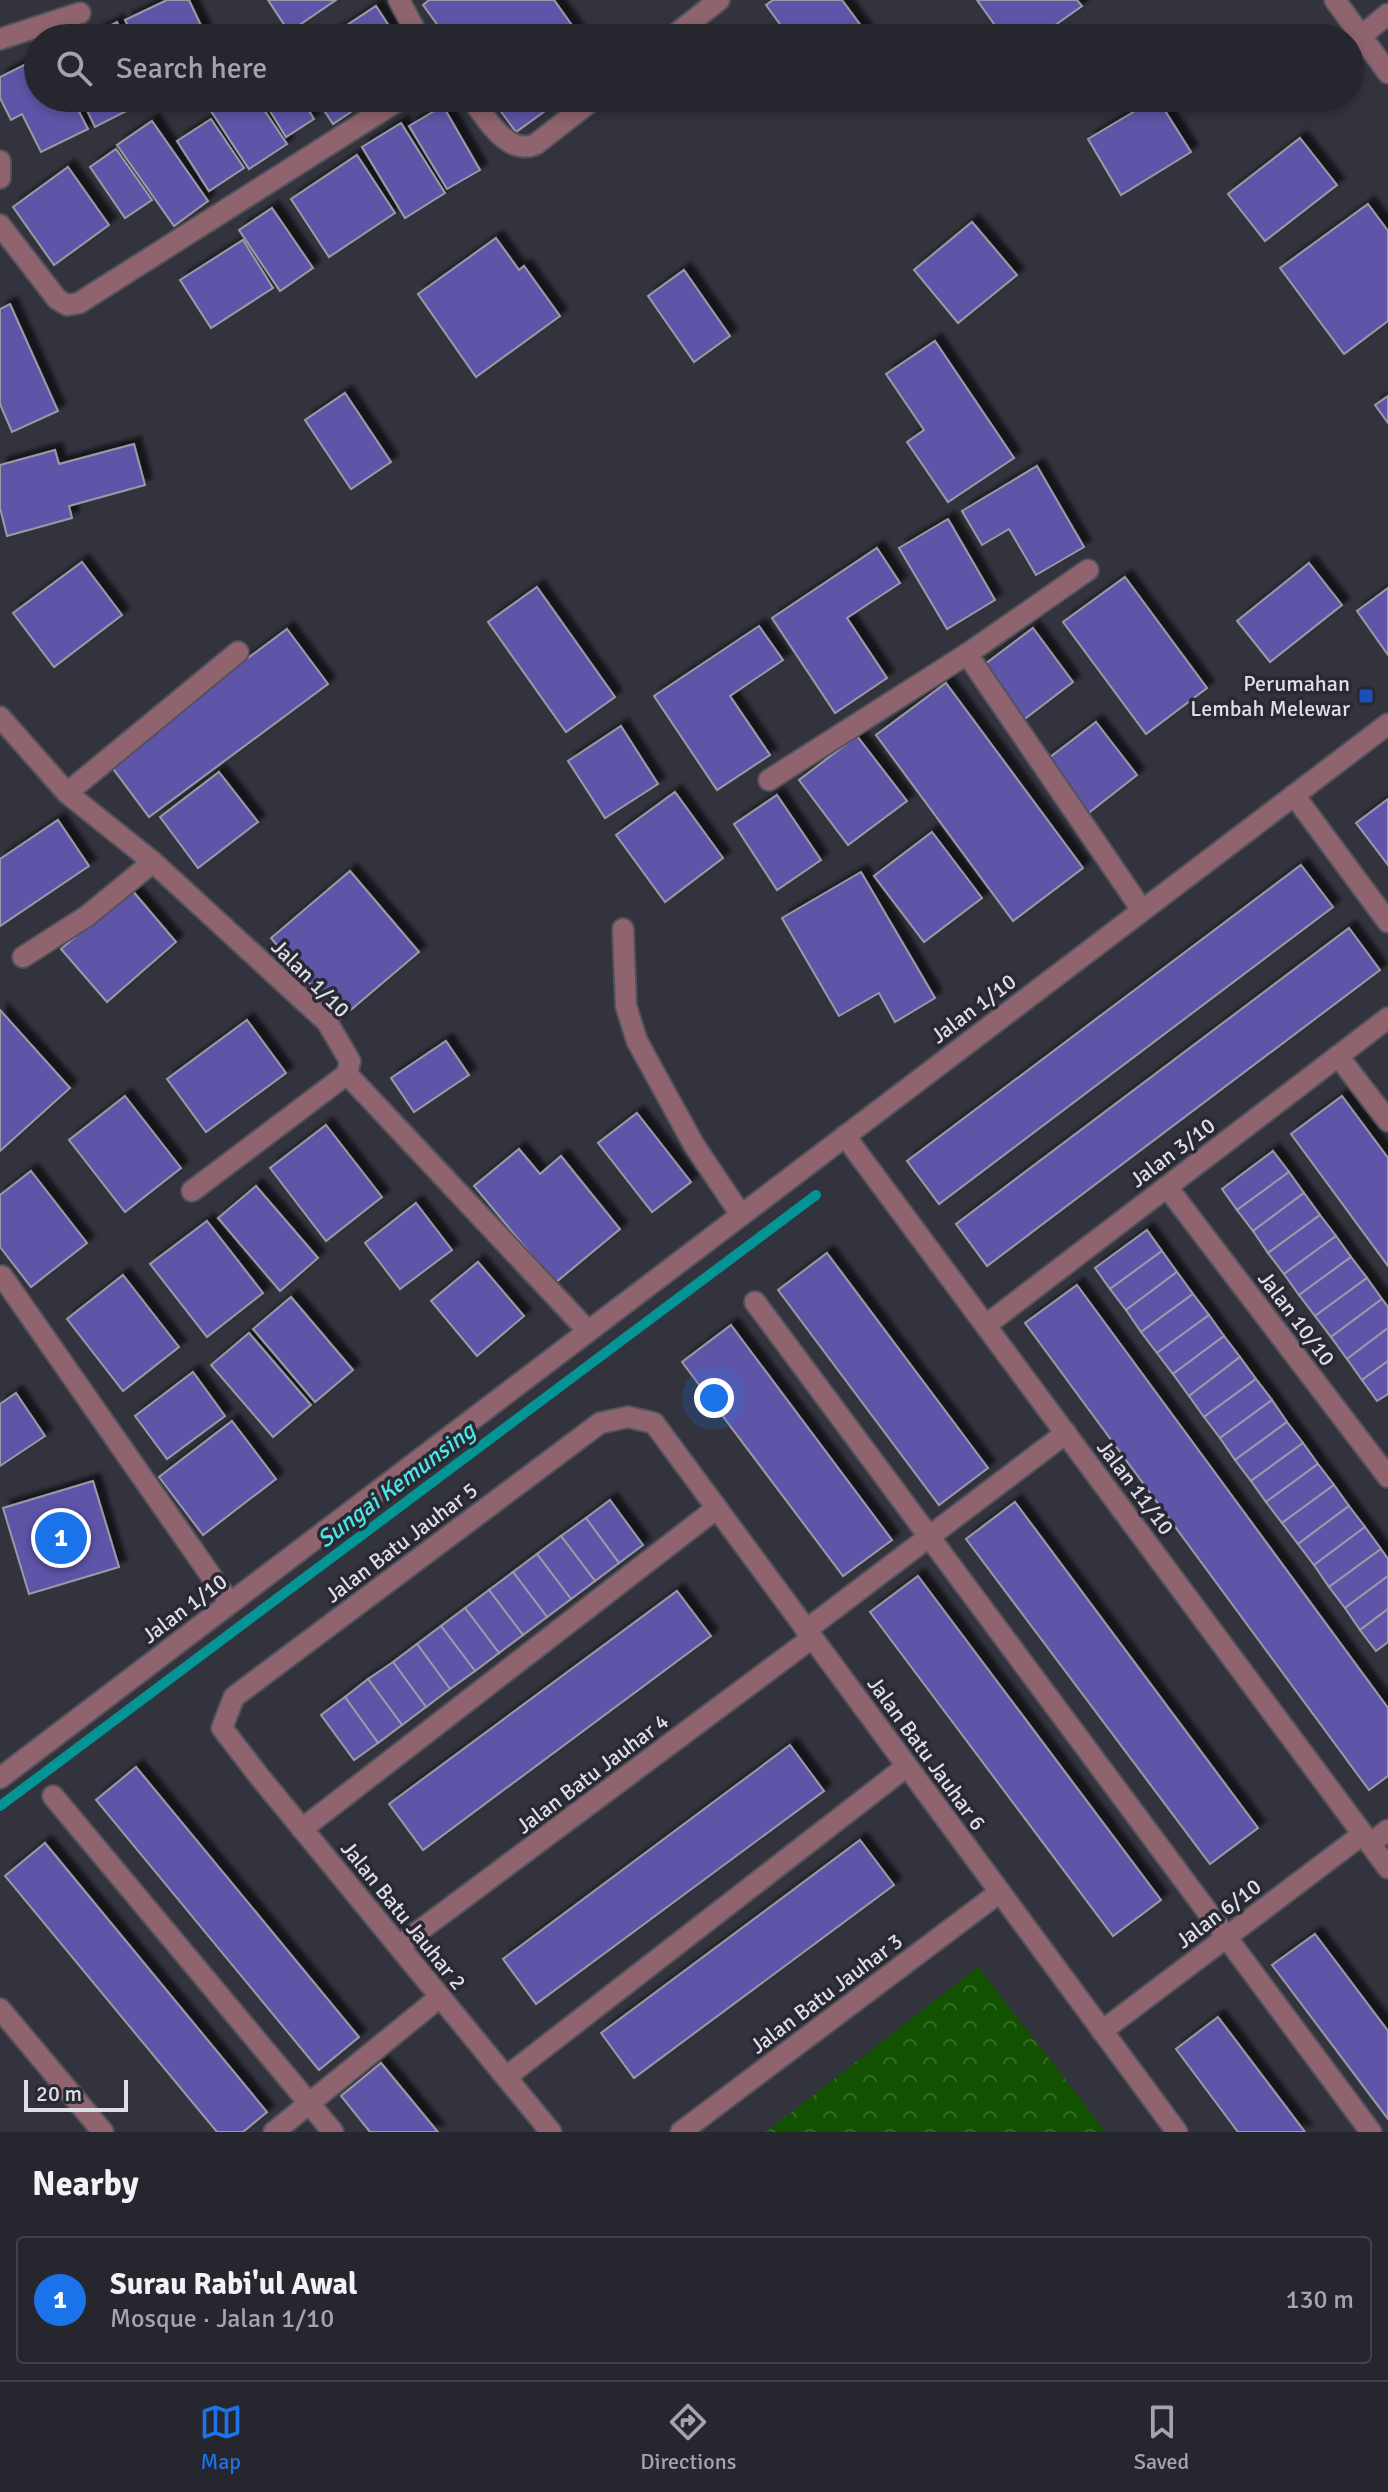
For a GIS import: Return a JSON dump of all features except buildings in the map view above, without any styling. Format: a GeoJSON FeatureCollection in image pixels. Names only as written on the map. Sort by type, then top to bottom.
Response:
{"type":"FeatureCollection","features":[{"type":"Feature","properties":{"kind":"street"},"geometry":{"type":"LineString","coordinates":[[399,0],[412,24]]}},
{"type":"Feature","properties":{"kind":"street"},"geometry":{"type":"LineString","coordinates":[[689,24],[719,0]]}},
{"type":"Feature","properties":{"kind":"street"},"geometry":{"type":"LineString","coordinates":[[1335,0],[1352,24]]}},
{"type":"Feature","properties":{"kind":"street"},"geometry":{"type":"LineString","coordinates":[[46,24],[80,13]]}},
{"type":"Feature","properties":{"kind":"street"},"geometry":{"type":"LineString","coordinates":[[1364,34],[1388,14]]}},
{"type":"Feature","properties":{"kind":"street"},"geometry":{"type":"LineString","coordinates":[[0,39],[24,31]]}},
{"type":"Feature","properties":{"kind":"street"},"geometry":{"type":"LineString","coordinates":[[1364,40],[1388,73]]}},
{"type":"Feature","properties":{"kind":"street"},"geometry":{"type":"LineString","coordinates":[[0,225],[57,299],[67,305],[79,303],[380,112]]}},
{"type":"Feature","properties":{"kind":"street"},"geometry":{"type":"LineString","coordinates":[[482,112],[513,146],[526,149],[577,112]]}},
{"type":"Feature","properties":{"kind":"street"},"geometry":{"type":"LineString","coordinates":[[0,161],[0,178]]}},
{"type":"Feature","properties":{"kind":"street"},"geometry":{"type":"LineString","coordinates":[[769,780],[967,654],[1088,570]]}},
{"type":"Feature","properties":{"kind":"street"},"geometry":{"type":"LineString","coordinates":[[67,793],[238,652]]}},
{"type":"Feature","properties":{"kind":"street"},"geometry":{"type":"LineString","coordinates":[[967,654],[1142,910]]}},
{"type":"Feature","properties":{"kind":"street","name":"Jalan 1/10"},"geometry":{"type":"LineString","coordinates":[[0,717],[67,793],[153,862],[327,1022],[350,1061],[347,1074],[588,1331]]}},
{"type":"Feature","properties":{"kind":"street","name":"Jalan 1/10"},"geometry":{"type":"LineString","coordinates":[[0,1778],[1388,724]]}},
{"type":"Feature","properties":{"kind":"street"},"geometry":{"type":"LineString","coordinates":[[1294,795],[1388,922]]}},
{"type":"Feature","properties":{"kind":"street"},"geometry":{"type":"LineString","coordinates":[[23,957],[87,916],[153,862]]}},
{"type":"Feature","properties":{"kind":"street"},"geometry":{"type":"LineString","coordinates":[[623,929],[626,1006],[637,1041],[694,1145],[741,1215]]}},
{"type":"Feature","properties":{"kind":"street","name":"Jalan 3/10"},"geometry":{"type":"LineString","coordinates":[[986,1325],[1388,1018]]}},
{"type":"Feature","properties":{"kind":"street"},"geometry":{"type":"LineString","coordinates":[[1338,1056],[1388,1121]]}},
{"type":"Feature","properties":{"kind":"street"},"geometry":{"type":"LineString","coordinates":[[192,1191],[347,1074]]}},
{"type":"Feature","properties":{"kind":"street","name":"Jalan 11/10"},"geometry":{"type":"LineString","coordinates":[[845,1136],[1388,1868]]}},
{"type":"Feature","properties":{"kind":"street","name":"Jalan 10/10"},"geometry":{"type":"LineString","coordinates":[[1167,1187],[1388,1477]]}},
{"type":"Feature","properties":{"kind":"street"},"geometry":{"type":"LineString","coordinates":[[2,1276],[230,1603]]}},
{"type":"Feature","properties":{"kind":"street"},"geometry":{"type":"LineString","coordinates":[[755,1302],[1371,2132]]}},
{"type":"Feature","properties":{"kind":"street","name":"Jalan Batu Jauhar 6"},"geometry":{"type":"LineString","coordinates":[[628,1417],[654,1423],[1177,2132]]}},
{"type":"Feature","properties":{"kind":"street","name":"Jalan Batu Jauhar 5"},"geometry":{"type":"LineString","coordinates":[[222,1728],[234,1697],[600,1423],[628,1417]]}},
{"type":"Feature","properties":{"kind":"street","name":"Jalan Batu Jauhar 4"},"geometry":{"type":"LineString","coordinates":[[399,1946],[809,1634],[928,1536],[1066,1433]]}},
{"type":"Feature","properties":{"kind":"street"},"geometry":{"type":"LineString","coordinates":[[302,1829],[717,1508]]}},
{"type":"Feature","properties":{"kind":"street","name":"Jalan Batu Jauhar 2"},"geometry":{"type":"LineString","coordinates":[[222,1728],[551,2132]]}},
{"type":"Feature","properties":{"kind":"street"},"geometry":{"type":"LineString","coordinates":[[506,2077],[907,1766]]}},
{"type":"Feature","properties":{"kind":"street"},"geometry":{"type":"LineString","coordinates":[[53,1796],[333,2132]]}},
{"type":"Feature","properties":{"kind":"street","name":"Jalan 6/10"},"geometry":{"type":"LineString","coordinates":[[1102,2031],[1226,1937],[1367,1839],[1388,1830]]}},
{"type":"Feature","properties":{"kind":"street","name":"Jalan Batu Jauhar 3"},"geometry":{"type":"LineString","coordinates":[[681,2132],[1000,1892]]}},
{"type":"Feature","properties":{"kind":"street"},"geometry":{"type":"LineString","coordinates":[[274,2132],[440,1997]]}},
{"type":"Feature","properties":{"kind":"street"},"geometry":{"type":"LineString","coordinates":[[0,2009],[103,2132]]}},
{"type":"Feature","properties":{"kind":"green space"},"geometry":{"type":"Polygon","coordinates":[[[978,1967],[1106,2132],[766,2132],[978,1967]]]}},
{"type":"Feature","properties":{"kind":"waterway","name":"Sungai Kemunsing"},"geometry":{"type":"LineString","coordinates":[[0,1806],[816,1195]]}},
{"type":"Feature","properties":{"kind":"place","name":"Perumahan Lembah Melewar"},"geometry":{"type":"Point","coordinates":[1366,696]}},
{"type":"Feature","properties":{"kind":"place","name":"Surau Rabi'ul Awal"},"geometry":{"type":"Point","coordinates":[61,1538]}}]}
